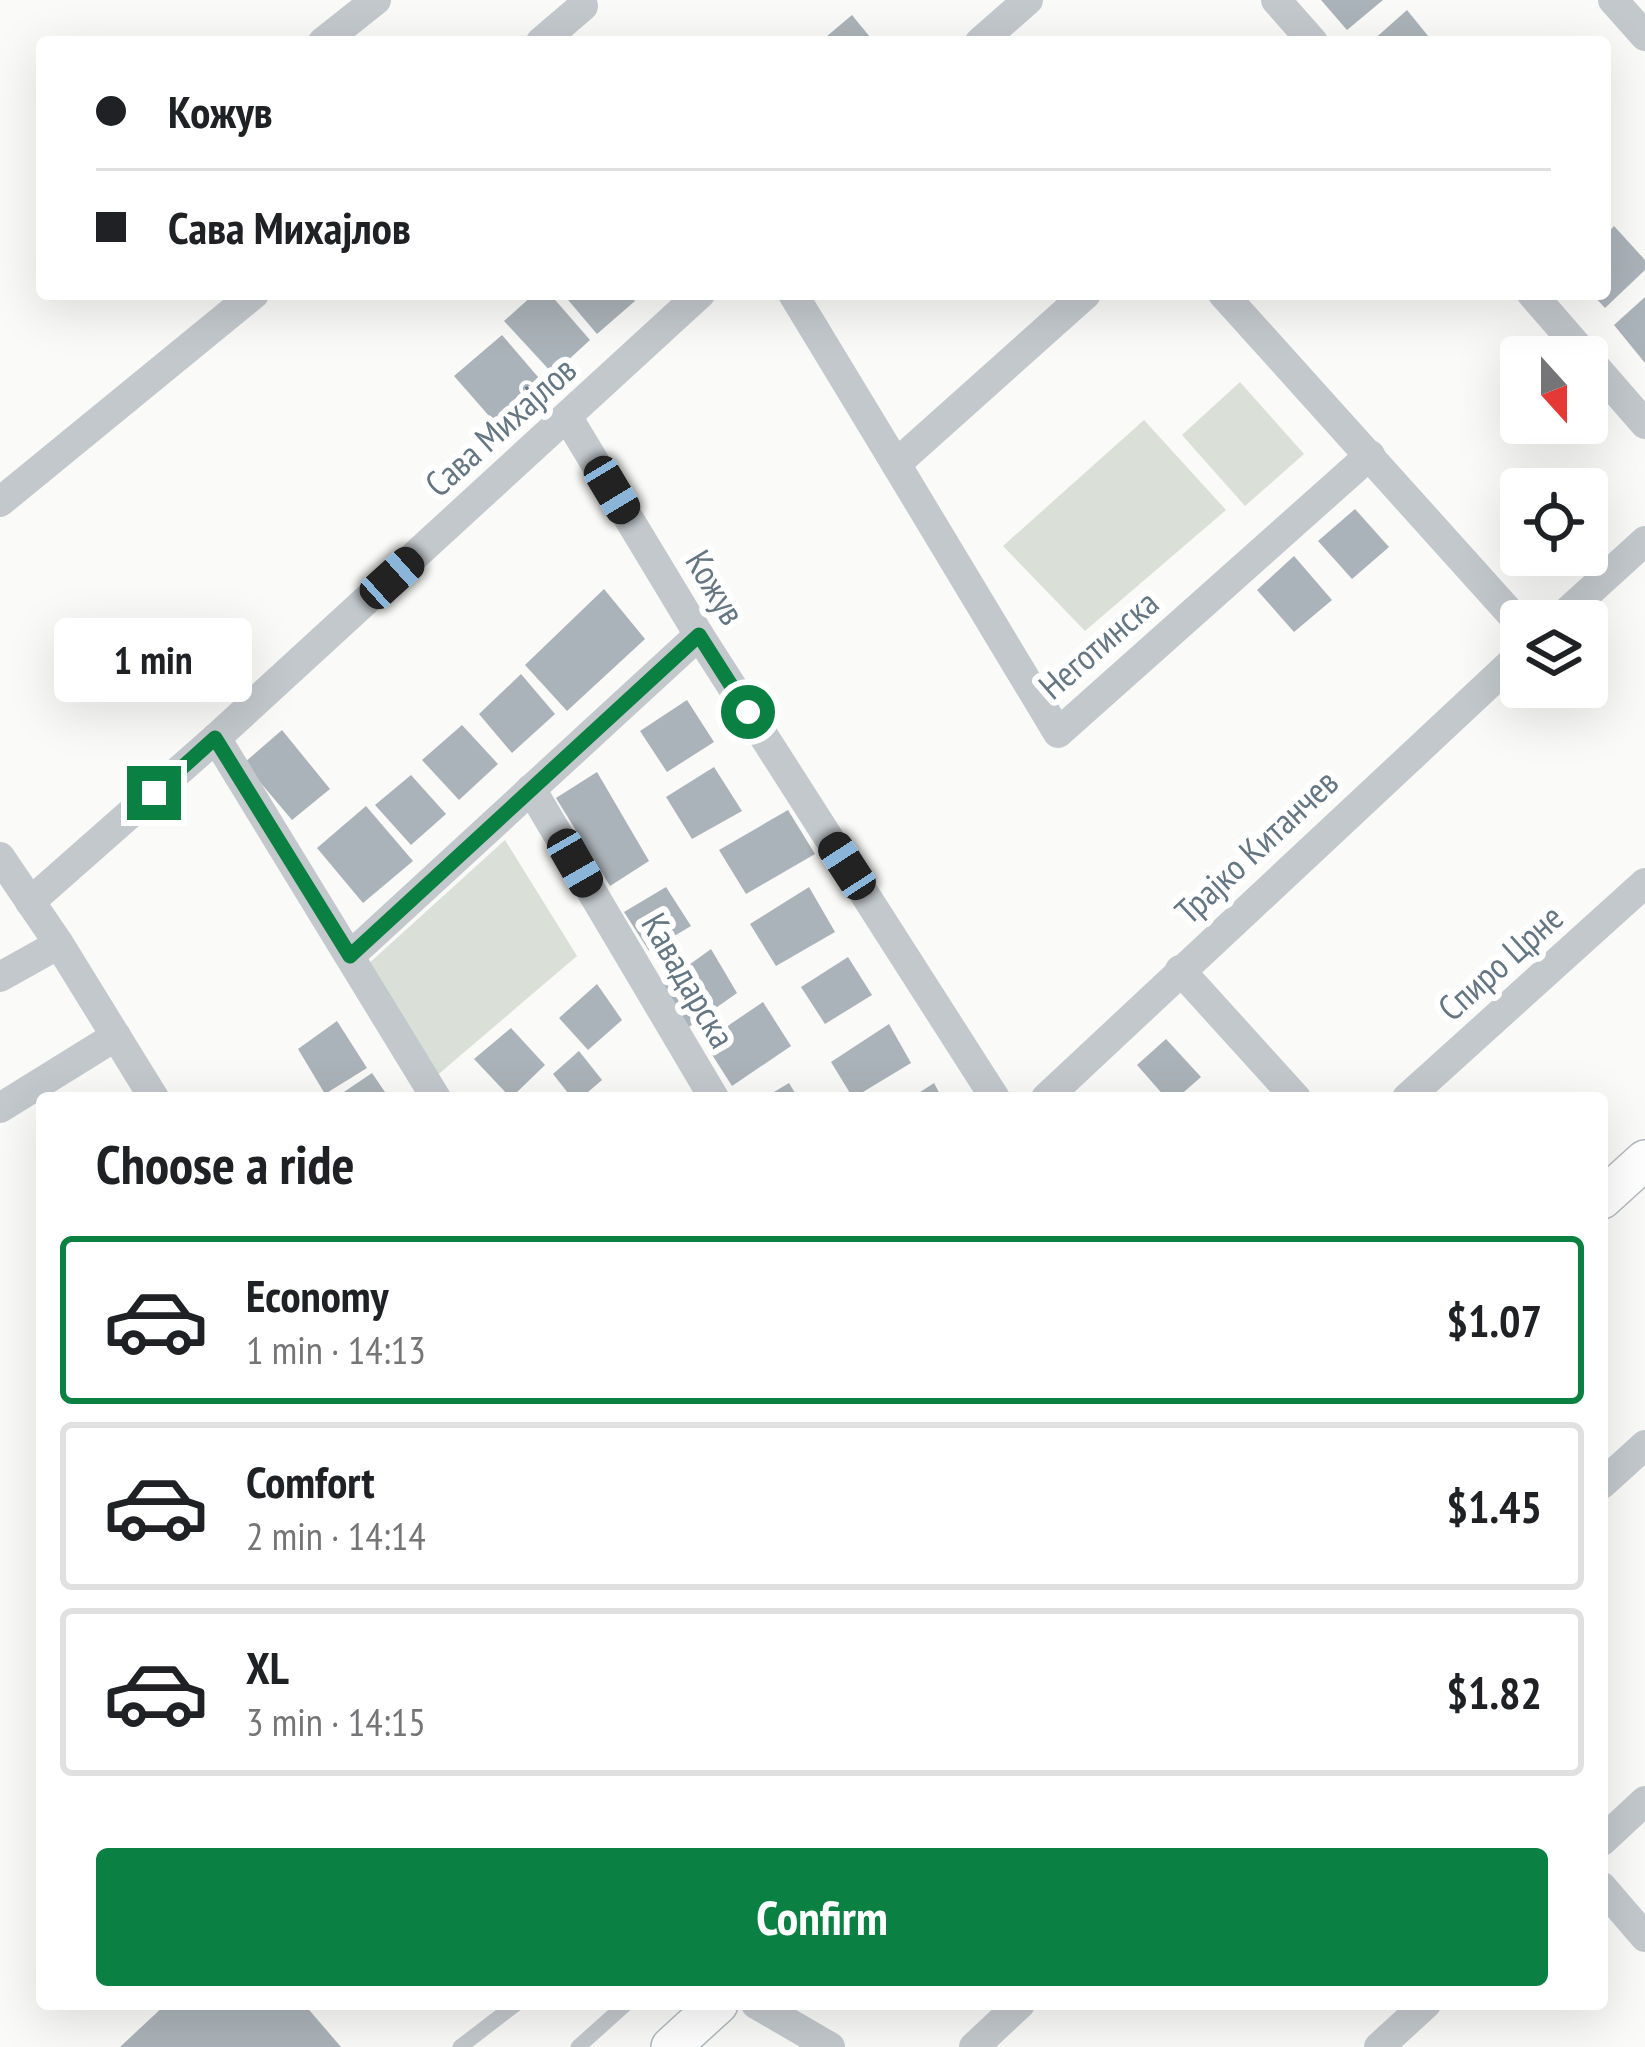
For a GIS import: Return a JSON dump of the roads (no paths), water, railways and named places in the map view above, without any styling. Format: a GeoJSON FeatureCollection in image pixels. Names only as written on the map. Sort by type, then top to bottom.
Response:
{"type":"FeatureCollection","features":[{"type":"Feature","properties":{"kind":"main road"},"geometry":{"type":"LineString","coordinates":[[1608,1194],[1645,1160]]}},
{"type":"Feature","properties":{"kind":"main road"},"geometry":{"type":"LineString","coordinates":[[671,2047],[711,2010]]}},
{"type":"Feature","properties":{"kind":"street"},"geometry":{"type":"LineString","coordinates":[[331,36],[376,0]]}},
{"type":"Feature","properties":{"kind":"street"},"geometry":{"type":"LineString","coordinates":[[987,36],[1028,0]]}},
{"type":"Feature","properties":{"kind":"street"},"geometry":{"type":"LineString","coordinates":[[1276,0],[1308,36]]}},
{"type":"Feature","properties":{"kind":"street"},"geometry":{"type":"LineString","coordinates":[[1613,0],[1645,36]]}},
{"type":"Feature","properties":{"kind":"street"},"geometry":{"type":"LineString","coordinates":[[548,36],[583,6]]}},
{"type":"Feature","properties":{"kind":"street"},"geometry":{"type":"LineString","coordinates":[[0,502],[247,300]]}},
{"type":"Feature","properties":{"kind":"street","name":"Сава Михајлов"},"geometry":{"type":"LineString","coordinates":[[30,902],[694,300]]}},
{"type":"Feature","properties":{"kind":"street","name":"Неготинска"},"geometry":{"type":"LineString","coordinates":[[797,300],[1058,733],[1370,455]]}},
{"type":"Feature","properties":{"kind":"street"},"geometry":{"type":"LineString","coordinates":[[896,464],[1079,300]]}},
{"type":"Feature","properties":{"kind":"street"},"geometry":{"type":"LineString","coordinates":[[1228,300],[1500,601]]}},
{"type":"Feature","properties":{"kind":"street"},"geometry":{"type":"LineString","coordinates":[[1537,300],[1645,424]]}},
{"type":"Feature","properties":{"kind":"street","name":"Кожув"},"geometry":{"type":"LineString","coordinates":[[568,418],[699,635],[991,1092]]}},
{"type":"Feature","properties":{"kind":"street"},"geometry":{"type":"LineString","coordinates":[[1580,600],[1645,541]]}},
{"type":"Feature","properties":{"kind":"street"},"geometry":{"type":"LineString","coordinates":[[350,956],[699,635]]}},
{"type":"Feature","properties":{"kind":"street","name":"Трајко Китанчев"},"geometry":{"type":"LineString","coordinates":[[1052,1092],[1500,673]]}},
{"type":"Feature","properties":{"kind":"street"},"geometry":{"type":"LineString","coordinates":[[215,738],[432,1092]]}},
{"type":"Feature","properties":{"kind":"street","name":"Кавадарска"},"geometry":{"type":"LineString","coordinates":[[531,789],[704,1092]]}},
{"type":"Feature","properties":{"kind":"street"},"geometry":{"type":"LineString","coordinates":[[0,857],[150,1092]]}},
{"type":"Feature","properties":{"kind":"street","name":"Спиро Црне"},"geometry":{"type":"LineString","coordinates":[[1414,1092],[1645,883]]}},
{"type":"Feature","properties":{"kind":"street"},"geometry":{"type":"LineString","coordinates":[[0,977],[59,944]]}},
{"type":"Feature","properties":{"kind":"street"},"geometry":{"type":"LineString","coordinates":[[1180,970],[1291,1092]]}},
{"type":"Feature","properties":{"kind":"street"},"geometry":{"type":"LineString","coordinates":[[0,1108],[116,1036]]}},
{"type":"Feature","properties":{"kind":"street"},"geometry":{"type":"LineString","coordinates":[[1608,1479],[1645,1445]]}},
{"type":"Feature","properties":{"kind":"street"},"geometry":{"type":"LineString","coordinates":[[1608,1835],[1645,1801]]}},
{"type":"Feature","properties":{"kind":"street"},"geometry":{"type":"LineString","coordinates":[[1608,1894],[1645,1937]]}},
{"type":"Feature","properties":{"kind":"street"},"geometry":{"type":"LineString","coordinates":[[766,2010],[830,2047]]}},
{"type":"Feature","properties":{"kind":"street"},"geometry":{"type":"LineString","coordinates":[[974,2047],[1014,2010]]}},
{"type":"Feature","properties":{"kind":"street"},"geometry":{"type":"LineString","coordinates":[[1379,2047],[1419,2010]]}},
{"type":"Feature","properties":{"kind":"lane"},"geometry":{"type":"LineString","coordinates":[[460,2047],[508,2010]]}},
{"type":"Feature","properties":{"kind":"lane"},"geometry":{"type":"LineString","coordinates":[[578,2047],[619,2010]]}}]}
